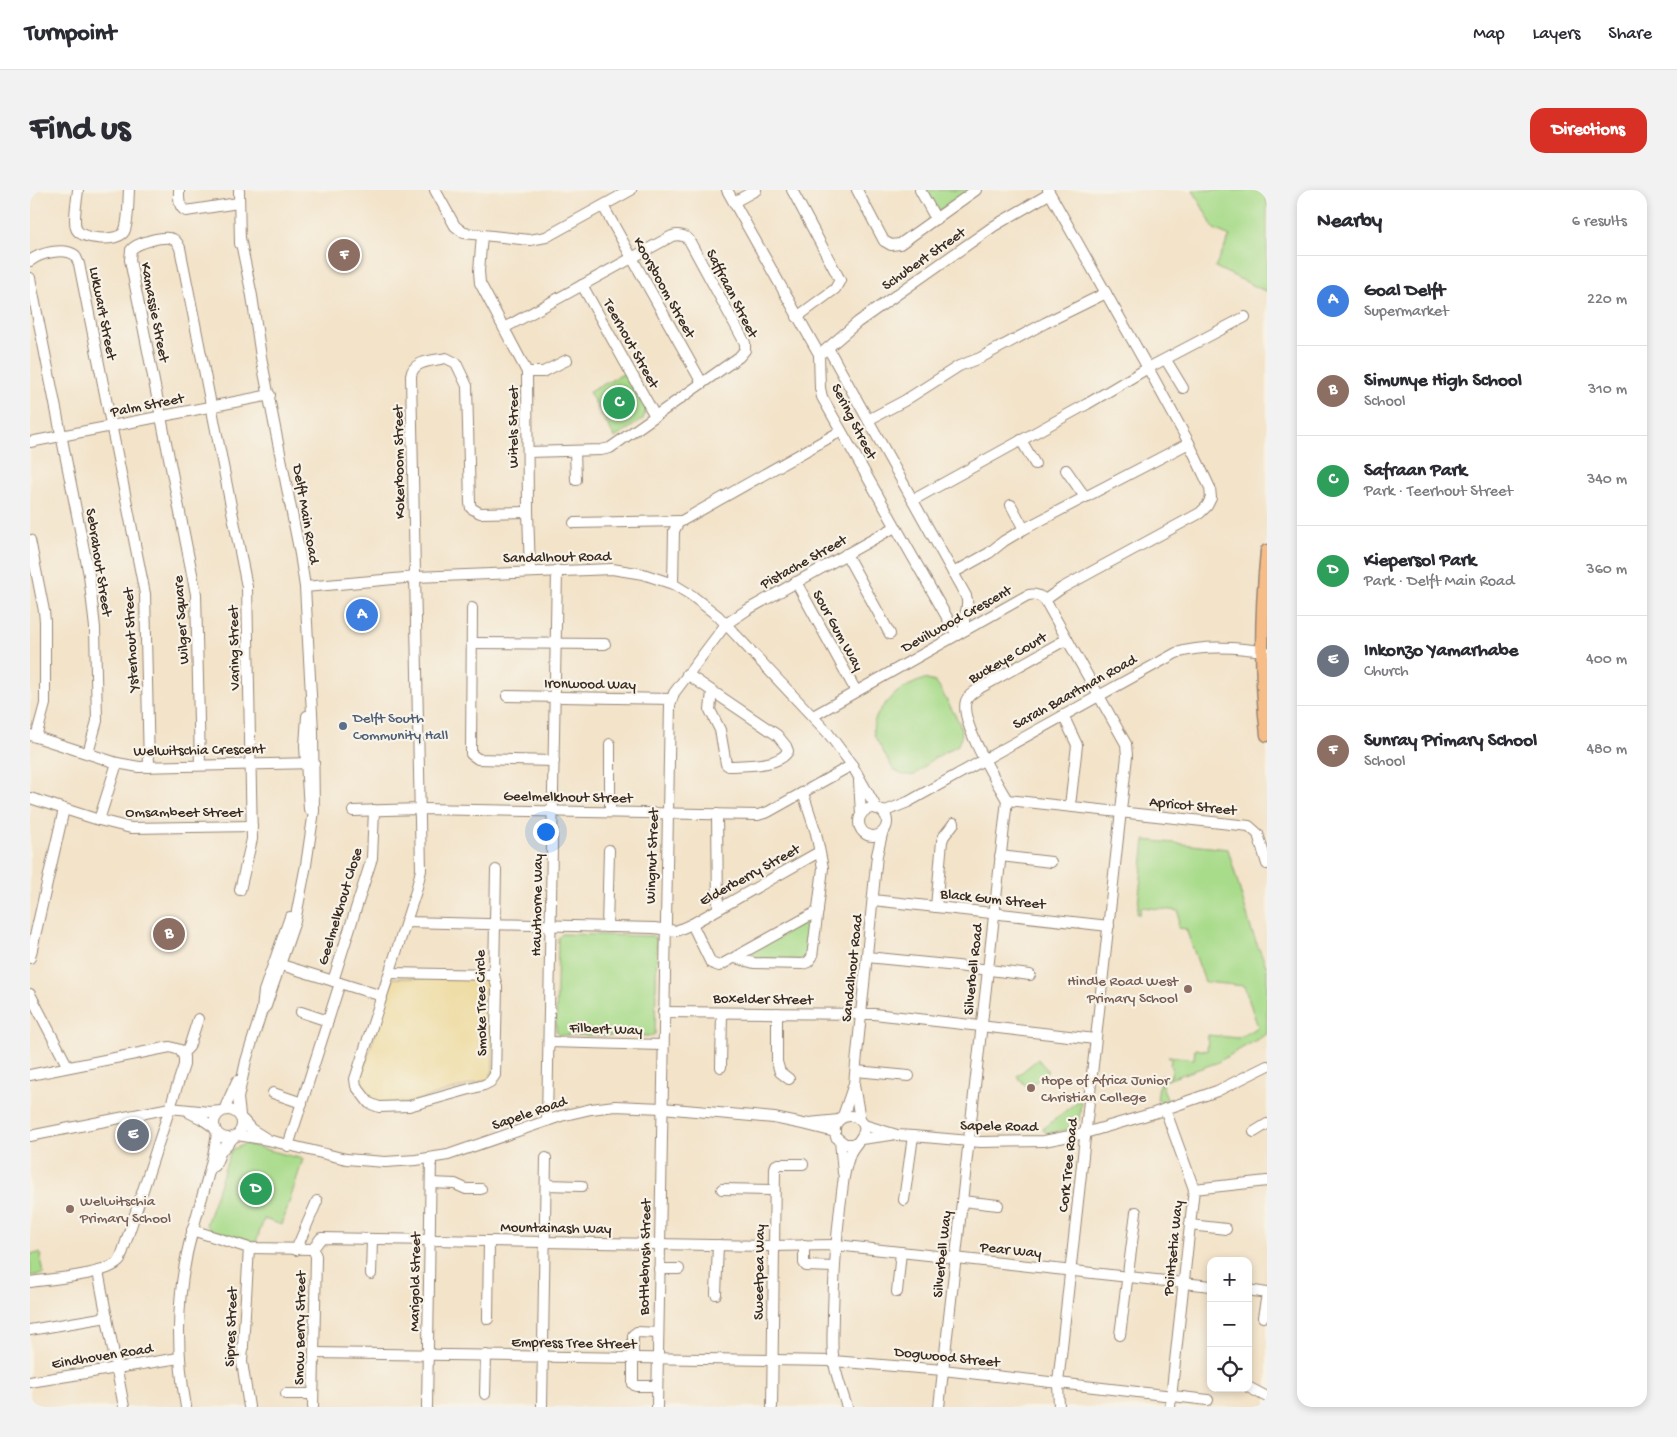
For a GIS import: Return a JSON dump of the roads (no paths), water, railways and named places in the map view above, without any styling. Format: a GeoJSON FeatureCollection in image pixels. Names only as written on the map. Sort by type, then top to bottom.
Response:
{"type":"FeatureCollection","features":[{"type":"Feature","properties":{"kind":"main road"},"geometry":{"type":"LineString","coordinates":[[1267,551],[1264,652],[1264,712],[1267,735]]}},
{"type":"Feature","properties":{"kind":"street"},"geometry":{"type":"LineString","coordinates":[[78,190],[75,226],[78,232],[85,236],[116,238],[123,234],[126,226],[129,190]]}},
{"type":"Feature","properties":{"kind":"street"},"geometry":{"type":"LineString","coordinates":[[179,190],[179,203],[186,211],[238,203]]}},
{"type":"Feature","properties":{"kind":"street","name":"Delft Main Road"},"geometry":{"type":"LineString","coordinates":[[239,190],[239,263],[250,318],[258,340],[270,395],[300,554],[304,587],[310,695],[310,763],[314,811],[295,921],[277,964],[266,1006],[262,1010],[246,1061],[238,1098],[241,1117]]}},
{"type":"Feature","properties":{"kind":"street"},"geometry":{"type":"LineString","coordinates":[[435,190],[458,229],[467,234],[530,240],[542,239],[631,190]]}},
{"type":"Feature","properties":{"kind":"street","name":"Sering Street"},"geometry":{"type":"LineString","coordinates":[[727,190],[797,317],[824,351],[818,364],[821,393],[895,526],[961,633]]}},
{"type":"Feature","properties":{"kind":"street"},"geometry":{"type":"LineString","coordinates":[[734,202],[756,190]]}},
{"type":"Feature","properties":{"kind":"street"},"geometry":{"type":"LineString","coordinates":[[792,190],[840,280],[836,289],[797,317]]}},
{"type":"Feature","properties":{"kind":"street"},"geometry":{"type":"LineString","coordinates":[[857,190],[884,241],[894,245],[900,244],[976,190]]}},
{"type":"Feature","properties":{"kind":"street"},"geometry":{"type":"LineString","coordinates":[[920,190],[936,219]]}},
{"type":"Feature","properties":{"kind":"street","name":"Schubert Street"},"geometry":{"type":"LineString","coordinates":[[824,351],[858,322],[987,230],[1049,192],[1188,443],[1210,488],[1211,498],[1207,506],[1200,513],[1062,588],[1045,600]]}},
{"type":"Feature","properties":{"kind":"street","name":"Koorsboom Street"},"geometry":{"type":"LineString","coordinates":[[602,206],[702,383]]}},
{"type":"Feature","properties":{"kind":"street","name":"Witels Street"},"geometry":{"type":"LineString","coordinates":[[482,236],[480,280],[527,372],[530,571]]}},
{"type":"Feature","properties":{"kind":"street","name":"Saffraan Street"},"geometry":{"type":"LineString","coordinates":[[504,328],[672,236],[682,236],[689,240],[745,343],[745,350],[742,355],[610,448],[601,450],[528,452]]}},
{"type":"Feature","properties":{"kind":"street","name":"Kamassie Street"},"geometry":{"type":"LineString","coordinates":[[161,416],[130,260],[131,250],[139,243],[168,238],[176,241],[180,248],[212,406]]}},
{"type":"Feature","properties":{"kind":"street","name":"Lukwart Street"},"geometry":{"type":"LineString","coordinates":[[30,261],[37,256],[65,250],[74,253],[78,260],[111,426]]}},
{"type":"Feature","properties":{"kind":"street"},"geometry":{"type":"LineString","coordinates":[[30,278],[61,436]]}},
{"type":"Feature","properties":{"kind":"street","name":"Teerhout Street"},"geometry":{"type":"LineString","coordinates":[[582,285],[655,416]]}},
{"type":"Feature","properties":{"kind":"street"},"geometry":{"type":"LineString","coordinates":[[868,420],[904,401],[959,366],[980,358],[1106,293]]}},
{"type":"Feature","properties":{"kind":"street"},"geometry":{"type":"LineString","coordinates":[[912,500],[1095,400],[1148,368],[1245,317]]}},
{"type":"Feature","properties":{"kind":"street"},"geometry":{"type":"LineString","coordinates":[[824,351],[868,420],[968,599],[961,633]]}},
{"type":"Feature","properties":{"kind":"street","name":"Kokerboom Street"},"geometry":{"type":"LineString","coordinates":[[406,922],[421,870],[411,376],[417,364],[446,358],[450,359],[456,363],[466,382],[471,508],[480,514],[528,512]]}},
{"type":"Feature","properties":{"kind":"street"},"geometry":{"type":"LineString","coordinates":[[527,372],[543,372],[568,360]]}},
{"type":"Feature","properties":{"kind":"street"},"geometry":{"type":"LineString","coordinates":[[1166,360],[1183,388]]}},
{"type":"Feature","properties":{"kind":"street","name":"Palm Street"},"geometry":{"type":"LineString","coordinates":[[30,442],[270,395]]}},
{"type":"Feature","properties":{"kind":"street","name":"Varing Street"},"geometry":{"type":"LineString","coordinates":[[212,406],[247,587],[252,826],[251,847],[240,890]]}},
{"type":"Feature","properties":{"kind":"street","name":"Wilger Square"},"geometry":{"type":"LineString","coordinates":[[161,416],[196,594],[200,765]]}},
{"type":"Feature","properties":{"kind":"street","name":"Ysterhout Street"},"geometry":{"type":"LineString","coordinates":[[111,426],[145,594],[149,767]]}},
{"type":"Feature","properties":{"kind":"street"},"geometry":{"type":"LineString","coordinates":[[673,584],[674,531],[681,521],[842,431]]}},
{"type":"Feature","properties":{"kind":"street","name":"Sebrahout Street"},"geometry":{"type":"LineString","coordinates":[[61,436],[90,575],[94,606],[97,721],[88,753]]}},
{"type":"Feature","properties":{"kind":"street"},"geometry":{"type":"LineString","coordinates":[[1021,440],[1035,464]]}},
{"type":"Feature","properties":{"kind":"street"},"geometry":{"type":"LineString","coordinates":[[953,573],[989,553],[1024,529],[1188,443]]}},
{"type":"Feature","properties":{"kind":"street"},"geometry":{"type":"LineString","coordinates":[[575,451],[576,480]]}},
{"type":"Feature","properties":{"kind":"street"},"geometry":{"type":"LineString","coordinates":[[1066,470],[1085,497]]}},
{"type":"Feature","properties":{"kind":"street"},"geometry":{"type":"LineString","coordinates":[[1010,505],[1024,529]]}},
{"type":"Feature","properties":{"kind":"street"},"geometry":{"type":"LineString","coordinates":[[574,522],[681,521]]}},
{"type":"Feature","properties":{"kind":"street","name":"Pistache Street"},"geometry":{"type":"LineString","coordinates":[[726,624],[733,618],[895,526]]}},
{"type":"Feature","properties":{"kind":"street"},"geometry":{"type":"LineString","coordinates":[[30,540],[45,620],[46,704],[33,736]]}},
{"type":"Feature","properties":{"kind":"street"},"geometry":{"type":"LineString","coordinates":[[846,554],[890,634]]}},
{"type":"Feature","properties":{"kind":"street","name":"Sandalhout Road"},"geometry":{"type":"LineString","coordinates":[[304,587],[416,577],[612,569],[643,574],[673,584],[706,605],[726,624],[835,741],[859,778]]}},
{"type":"Feature","properties":{"kind":"street","name":"Hawthorne Way"},"geometry":{"type":"LineString","coordinates":[[547,1121],[557,570]]}},
{"type":"Feature","properties":{"kind":"street","name":"Sour Gum Way"},"geometry":{"type":"LineString","coordinates":[[796,582],[856,691]]}},
{"type":"Feature","properties":{"kind":"street","name":"Devilwood Crescent"},"geometry":{"type":"LineString","coordinates":[[813,716],[1029,595],[1037,595],[1045,600]]}},
{"type":"Feature","properties":{"kind":"street"},"geometry":{"type":"LineString","coordinates":[[1045,600],[1098,695]]}},
{"type":"Feature","properties":{"kind":"street"},"geometry":{"type":"LineString","coordinates":[[472,608],[471,754],[478,758],[554,761]]}},
{"type":"Feature","properties":{"kind":"street","name":"Wingnut Street"},"geometry":{"type":"LineString","coordinates":[[662,1108],[669,710],[672,699],[687,674],[726,624]]}},
{"type":"Feature","properties":{"kind":"street","name":"Buckeye Court"},"geometry":{"type":"LineString","coordinates":[[984,760],[967,717],[965,706],[968,698],[980,688],[1067,640]]}},
{"type":"Feature","properties":{"kind":"street"},"geometry":{"type":"LineString","coordinates":[[472,643],[605,644]]}},
{"type":"Feature","properties":{"kind":"street","name":"Sarah Baartman Road"},"geometry":{"type":"LineString","coordinates":[[880,810],[908,802],[1164,658],[1182,651],[1226,648],[1264,652]]}},
{"type":"Feature","properties":{"kind":"street"},"geometry":{"type":"LineString","coordinates":[[687,674],[777,735],[786,746],[788,751],[786,754],[763,764],[729,766],[726,764],[720,730],[710,710],[712,692]]}},
{"type":"Feature","properties":{"kind":"street","name":"Cork Tree Road"},"geometry":{"type":"LineString","coordinates":[[1059,1407],[1058,1383],[1127,748],[1098,695]]}},
{"type":"Feature","properties":{"kind":"street","name":"Ironwood Way"},"geometry":{"type":"LineString","coordinates":[[507,696],[672,699]]}},
{"type":"Feature","properties":{"kind":"street"},"geometry":{"type":"LineString","coordinates":[[1062,715],[1077,745],[1070,806]]}},
{"type":"Feature","properties":{"kind":"street","name":"Welwitschia Crescent"},"geometry":{"type":"LineString","coordinates":[[33,736],[139,767],[310,763]]}},
{"type":"Feature","properties":{"kind":"street"},"geometry":{"type":"LineString","coordinates":[[610,744],[610,812]]}},
{"type":"Feature","properties":{"kind":"street"},"geometry":{"type":"LineString","coordinates":[[984,760],[1007,800]]}},
{"type":"Feature","properties":{"kind":"street"},"geometry":{"type":"LineString","coordinates":[[99,820],[117,762]]}},
{"type":"Feature","properties":{"kind":"street","name":"Geelmelkhout Street"},"geometry":{"type":"LineString","coordinates":[[421,809],[761,814],[852,765]]}},
{"type":"Feature","properties":{"kind":"street"},"geometry":{"type":"LineString","coordinates":[[859,778],[887,820],[884,829],[872,836],[867,835]]}},
{"type":"Feature","properties":{"kind":"street"},"geometry":{"type":"LineString","coordinates":[[859,778],[861,814],[859,826],[867,835],[877,855]]}},
{"type":"Feature","properties":{"kind":"street","name":"Elderberry Street"},"geometry":{"type":"LineString","coordinates":[[406,922],[494,926],[654,928],[676,931],[692,924],[820,852],[803,793]]}},
{"type":"Feature","properties":{"kind":"street","name":"Omsambeet Street"},"geometry":{"type":"LineString","coordinates":[[30,798],[123,827],[141,829],[252,826]]}},
{"type":"Feature","properties":{"kind":"street","name":"Apricot Street"},"geometry":{"type":"LineString","coordinates":[[1007,800],[1249,826],[1258,834],[1267,864]]}},
{"type":"Feature","properties":{"kind":"street","name":"Silverbell Road"},"geometry":{"type":"LineString","coordinates":[[968,1141],[1007,800]]}},
{"type":"Feature","properties":{"kind":"street","name":"Sarah Baartman Road"},"geometry":{"type":"LineString","coordinates":[[884,829],[908,802]]}},
{"type":"Feature","properties":{"kind":"street"},"geometry":{"type":"LineString","coordinates":[[861,814],[871,808],[880,810]]}},
{"type":"Feature","properties":{"kind":"street"},"geometry":{"type":"LineString","coordinates":[[30,958],[64,809]]}},
{"type":"Feature","properties":{"kind":"street"},"geometry":{"type":"LineString","coordinates":[[353,810],[421,809]]}},
{"type":"Feature","properties":{"kind":"street","name":"Geelmelkhout Close"},"geometry":{"type":"LineString","coordinates":[[288,1146],[328,1021],[372,858],[374,810]]}},
{"type":"Feature","properties":{"kind":"street"},"geometry":{"type":"LineString","coordinates":[[717,814],[718,909]]}},
{"type":"Feature","properties":{"kind":"street"},"geometry":{"type":"LineString","coordinates":[[936,907],[944,836],[954,823]]}},
{"type":"Feature","properties":{"kind":"street","name":"Sandalhout Road"},"geometry":{"type":"LineString","coordinates":[[841,1118],[854,1084],[856,1071],[877,855],[884,829]]}},
{"type":"Feature","properties":{"kind":"street"},"geometry":{"type":"LineString","coordinates":[[606,927],[609,850]]}},
{"type":"Feature","properties":{"kind":"street"},"geometry":{"type":"LineString","coordinates":[[735,958],[754,963],[802,964],[808,962],[813,954],[823,868],[820,852]]}},
{"type":"Feature","properties":{"kind":"street"},"geometry":{"type":"LineString","coordinates":[[1000,856],[1051,862]]}},
{"type":"Feature","properties":{"kind":"street","name":"Smoke Tree Circle"},"geometry":{"type":"LineString","coordinates":[[406,922],[355,1083],[358,1090],[372,1105],[379,1107],[409,1106],[484,1085],[492,1079],[496,1071],[497,984],[494,975],[496,870]]}},
{"type":"Feature","properties":{"kind":"street","name":"Black Gum Street"},"geometry":{"type":"LineString","coordinates":[[873,900],[1109,926]]}},
{"type":"Feature","properties":{"kind":"street"},"geometry":{"type":"LineString","coordinates":[[692,924],[713,965],[722,966],[818,911]]}},
{"type":"Feature","properties":{"kind":"street"},"geometry":{"type":"LineString","coordinates":[[867,957],[1030,975]]}},
{"type":"Feature","properties":{"kind":"street"},"geometry":{"type":"LineString","coordinates":[[277,964],[382,996]]}},
{"type":"Feature","properties":{"kind":"street"},"geometry":{"type":"LineString","coordinates":[[390,973],[494,975]]}},
{"type":"Feature","properties":{"kind":"street"},"geometry":{"type":"LineString","coordinates":[[30,994],[68,1067]]}},
{"type":"Feature","properties":{"kind":"street"},"geometry":{"type":"LineString","coordinates":[[301,1012],[328,1021]]}},
{"type":"Feature","properties":{"kind":"street","name":"Boxelder Street"},"geometry":{"type":"LineString","coordinates":[[663,1012],[874,1014],[1095,1039]]}},
{"type":"Feature","properties":{"kind":"street"},"geometry":{"type":"LineString","coordinates":[[721,1067],[722,1012]]}},
{"type":"Feature","properties":{"kind":"street"},"geometry":{"type":"LineString","coordinates":[[778,1013],[777,1062],[780,1072],[789,1079]]}},
{"type":"Feature","properties":{"kind":"street"},"geometry":{"type":"LineString","coordinates":[[182,1052],[189,1047],[198,1020]]}},
{"type":"Feature","properties":{"kind":"street","name":"Filbert Way"},"geometry":{"type":"LineString","coordinates":[[549,1042],[662,1045]]}},
{"type":"Feature","properties":{"kind":"street"},"geometry":{"type":"LineString","coordinates":[[30,1075],[170,1047],[182,1052]]}},
{"type":"Feature","properties":{"kind":"street"},"geometry":{"type":"LineString","coordinates":[[30,1282],[98,1271],[113,1267],[122,1258],[184,1061],[182,1052]]}},
{"type":"Feature","properties":{"kind":"street","name":"Delft Main Road"},"geometry":{"type":"LineString","coordinates":[[223,1111],[246,1061]]}},
{"type":"Feature","properties":{"kind":"street","name":"Sapele Road"},"geometry":{"type":"LineString","coordinates":[[858,1141],[897,1135],[968,1141],[1044,1141],[1085,1133],[1165,1109],[1217,1091],[1266,1070]]}},
{"type":"Feature","properties":{"kind":"street"},"geometry":{"type":"LineString","coordinates":[[856,1071],[909,1076]]}},
{"type":"Feature","properties":{"kind":"street","name":"Sandalhout Road"},"geometry":{"type":"LineString","coordinates":[[854,1084],[862,1122]]}},
{"type":"Feature","properties":{"kind":"street"},"geometry":{"type":"LineString","coordinates":[[273,1093],[302,1103]]}},
{"type":"Feature","properties":{"kind":"street","name":"Sapele Road"},"geometry":{"type":"LineString","coordinates":[[235,1136],[268,1140],[358,1161],[385,1162],[431,1158],[464,1150],[576,1112],[606,1107],[662,1108],[774,1118],[803,1124],[837,1137]]}},
{"type":"Feature","properties":{"kind":"street"},"geometry":{"type":"LineString","coordinates":[[30,1136],[170,1108],[214,1113],[233,1110],[241,1117],[242,1128],[222,1151],[206,1183]]}},
{"type":"Feature","properties":{"kind":"street","name":"Bottlebrush Street"},"geometry":{"type":"LineString","coordinates":[[657,1407],[662,1108]]}},
{"type":"Feature","properties":{"kind":"street","name":"Pointsetia Way"},"geometry":{"type":"LineString","coordinates":[[1165,1109],[1194,1189],[1170,1407]]}},
{"type":"Feature","properties":{"kind":"street"},"geometry":{"type":"LineString","coordinates":[[185,1110],[202,1118],[225,1138],[235,1136]]}},
{"type":"Feature","properties":{"kind":"street"},"geometry":{"type":"LineString","coordinates":[[186,1407],[179,1358],[178,1312],[192,1230],[206,1183],[216,1131],[216,1117],[223,1111]]}},
{"type":"Feature","properties":{"kind":"street"},"geometry":{"type":"LineString","coordinates":[[843,1181],[835,1126],[841,1118],[852,1115],[862,1122],[864,1133],[850,1154],[843,1181],[834,1267],[834,1361],[838,1383],[846,1407]]}},
{"type":"Feature","properties":{"kind":"street","name":"Sapele Road"},"geometry":{"type":"LineString","coordinates":[[241,1117],[251,1129],[268,1140]]}},
{"type":"Feature","properties":{"kind":"street","name":"Sapele Road"},"geometry":{"type":"LineString","coordinates":[[803,1124],[841,1118]]}},
{"type":"Feature","properties":{"kind":"street","name":"Sapele Road"},"geometry":{"type":"LineString","coordinates":[[862,1122],[897,1135]]}},
{"type":"Feature","properties":{"kind":"street"},"geometry":{"type":"LineString","coordinates":[[1254,1132],[1267,1124]]}},
{"type":"Feature","properties":{"kind":"street"},"geometry":{"type":"LineString","coordinates":[[904,1200],[913,1136]]}},
{"type":"Feature","properties":{"kind":"street"},"geometry":{"type":"LineString","coordinates":[[837,1137],[849,1145],[858,1141]]}},
{"type":"Feature","properties":{"kind":"street","name":"Silverbell Way"},"geometry":{"type":"LineString","coordinates":[[939,1407],[968,1141]]}},
{"type":"Feature","properties":{"kind":"street","name":"Marigold Street"},"geometry":{"type":"LineString","coordinates":[[427,1407],[431,1158]]}},
{"type":"Feature","properties":{"kind":"street"},"geometry":{"type":"LineString","coordinates":[[542,1407],[546,1158]]}},
{"type":"Feature","properties":{"kind":"street","name":"Sweetpea Way"},"geometry":{"type":"LineString","coordinates":[[772,1407],[774,1190],[776,1165],[804,1164]]}},
{"type":"Feature","properties":{"kind":"street"},"geometry":{"type":"LineString","coordinates":[[1194,1189],[1267,1181]]}},
{"type":"Feature","properties":{"kind":"street"},"geometry":{"type":"LineString","coordinates":[[431,1182],[455,1184],[466,1189],[481,1188]]}},
{"type":"Feature","properties":{"kind":"street"},"geometry":{"type":"LineString","coordinates":[[546,1185],[582,1186]]}},
{"type":"Feature","properties":{"kind":"street"},"geometry":{"type":"LineString","coordinates":[[722,1189],[774,1190]]}},
{"type":"Feature","properties":{"kind":"street"},"geometry":{"type":"LineString","coordinates":[[296,1250],[317,1201]]}},
{"type":"Feature","properties":{"kind":"street"},"geometry":{"type":"LineString","coordinates":[[962,1201],[998,1205]]}},
{"type":"Feature","properties":{"kind":"street"},"geometry":{"type":"LineString","coordinates":[[1120,1335],[1136,1212]]}},
{"type":"Feature","properties":{"kind":"street"},"geometry":{"type":"LineString","coordinates":[[1190,1225],[1226,1229]]}},
{"type":"Feature","properties":{"kind":"street"},"geometry":{"type":"LineString","coordinates":[[192,1230],[248,1248],[313,1249],[321,1238],[306,1227]]}},
{"type":"Feature","properties":{"kind":"street","name":"Mountainash Way"},"geometry":{"type":"LineString","coordinates":[[321,1238],[767,1246],[836,1245]]}},
{"type":"Feature","properties":{"kind":"street"},"geometry":{"type":"LineString","coordinates":[[371,1274],[372,1239]]}},
{"type":"Feature","properties":{"kind":"street"},"geometry":{"type":"LineString","coordinates":[[488,1319],[489,1241]]}},
{"type":"Feature","properties":{"kind":"street"},"geometry":{"type":"LineString","coordinates":[[716,1294],[718,1245]]}},
{"type":"Feature","properties":{"kind":"street"},"geometry":{"type":"LineString","coordinates":[[804,1245],[804,1263],[806,1266],[834,1267]]}},
{"type":"Feature","properties":{"kind":"street","name":"Pear Way"},"geometry":{"type":"LineString","coordinates":[[836,1245],[1207,1286]]}},
{"type":"Feature","properties":{"kind":"street","name":"Sipres Street"},"geometry":{"type":"LineString","coordinates":[[248,1248],[242,1362],[248,1407]]}},
{"type":"Feature","properties":{"kind":"street","name":"Snow Berry Street"},"geometry":{"type":"LineString","coordinates":[[313,1249],[316,1256],[313,1407]]}},
{"type":"Feature","properties":{"kind":"street"},"geometry":{"type":"LineString","coordinates":[[897,1292],[901,1252]]}},
{"type":"Feature","properties":{"kind":"street"},"geometry":{"type":"LineString","coordinates":[[659,1269],[679,1269]]}},
{"type":"Feature","properties":{"kind":"street"},"geometry":{"type":"LineString","coordinates":[[98,1271],[124,1407]]}},
{"type":"Feature","properties":{"kind":"street"},"geometry":{"type":"LineString","coordinates":[[1252,1291],[1267,1293],[1263,1317]]}},
{"type":"Feature","properties":{"kind":"street"},"geometry":{"type":"LineString","coordinates":[[30,1330],[107,1317]]}},
{"type":"Feature","properties":{"kind":"street"},"geometry":{"type":"LineString","coordinates":[[657,1386],[636,1386],[633,1384],[633,1335],[634,1333],[658,1333]]}},
{"type":"Feature","properties":{"kind":"street","name":"Empress Tree Street"},"geometry":{"type":"LineString","coordinates":[[314,1353],[834,1361]]}},
{"type":"Feature","properties":{"kind":"street"},"geometry":{"type":"LineString","coordinates":[[485,1394],[486,1355]]}},
{"type":"Feature","properties":{"kind":"street","name":"Eindhoven Road"},"geometry":{"type":"LineString","coordinates":[[30,1382],[179,1358]]}},
{"type":"Feature","properties":{"kind":"street","name":"Dogwood Street"},"geometry":{"type":"LineString","coordinates":[[834,1361],[943,1370],[1208,1400]]}},
{"type":"Feature","properties":{"kind":"street"},"geometry":{"type":"LineString","coordinates":[[1252,1389],[1267,1397]]}},
{"type":"Feature","properties":{"kind":"street"},"geometry":{"type":"LineString","coordinates":[[286,1394],[313,1394]]}},
{"type":"Feature","properties":{"kind":"place","name":"Sunray Primary School"},"geometry":{"type":"Point","coordinates":[344,255]}},
{"type":"Feature","properties":{"kind":"place","name":"Safraan Park"},"geometry":{"type":"Point","coordinates":[619,403]}},
{"type":"Feature","properties":{"kind":"place","name":"Goal Delft"},"geometry":{"type":"Point","coordinates":[362,615]}},
{"type":"Feature","properties":{"kind":"place","name":"Delft South Community Hall"},"geometry":{"type":"Point","coordinates":[343,726]}},
{"type":"Feature","properties":{"kind":"place","name":"Simunye High School"},"geometry":{"type":"Point","coordinates":[169,934]}},
{"type":"Feature","properties":{"kind":"place","name":"Hindle Road West Primary School"},"geometry":{"type":"Point","coordinates":[1188,989]}},
{"type":"Feature","properties":{"kind":"place","name":"Hope of Africa Junior Christian College"},"geometry":{"type":"Point","coordinates":[1031,1088]}},
{"type":"Feature","properties":{"kind":"place","name":"Inkonzo Yamarhabe"},"geometry":{"type":"Point","coordinates":[133,1135]}},
{"type":"Feature","properties":{"kind":"place","name":"Kiepersol Park"},"geometry":{"type":"Point","coordinates":[256,1189]}},
{"type":"Feature","properties":{"kind":"place","name":"Welwitschia Primary School"},"geometry":{"type":"Point","coordinates":[70,1209]}}]}
